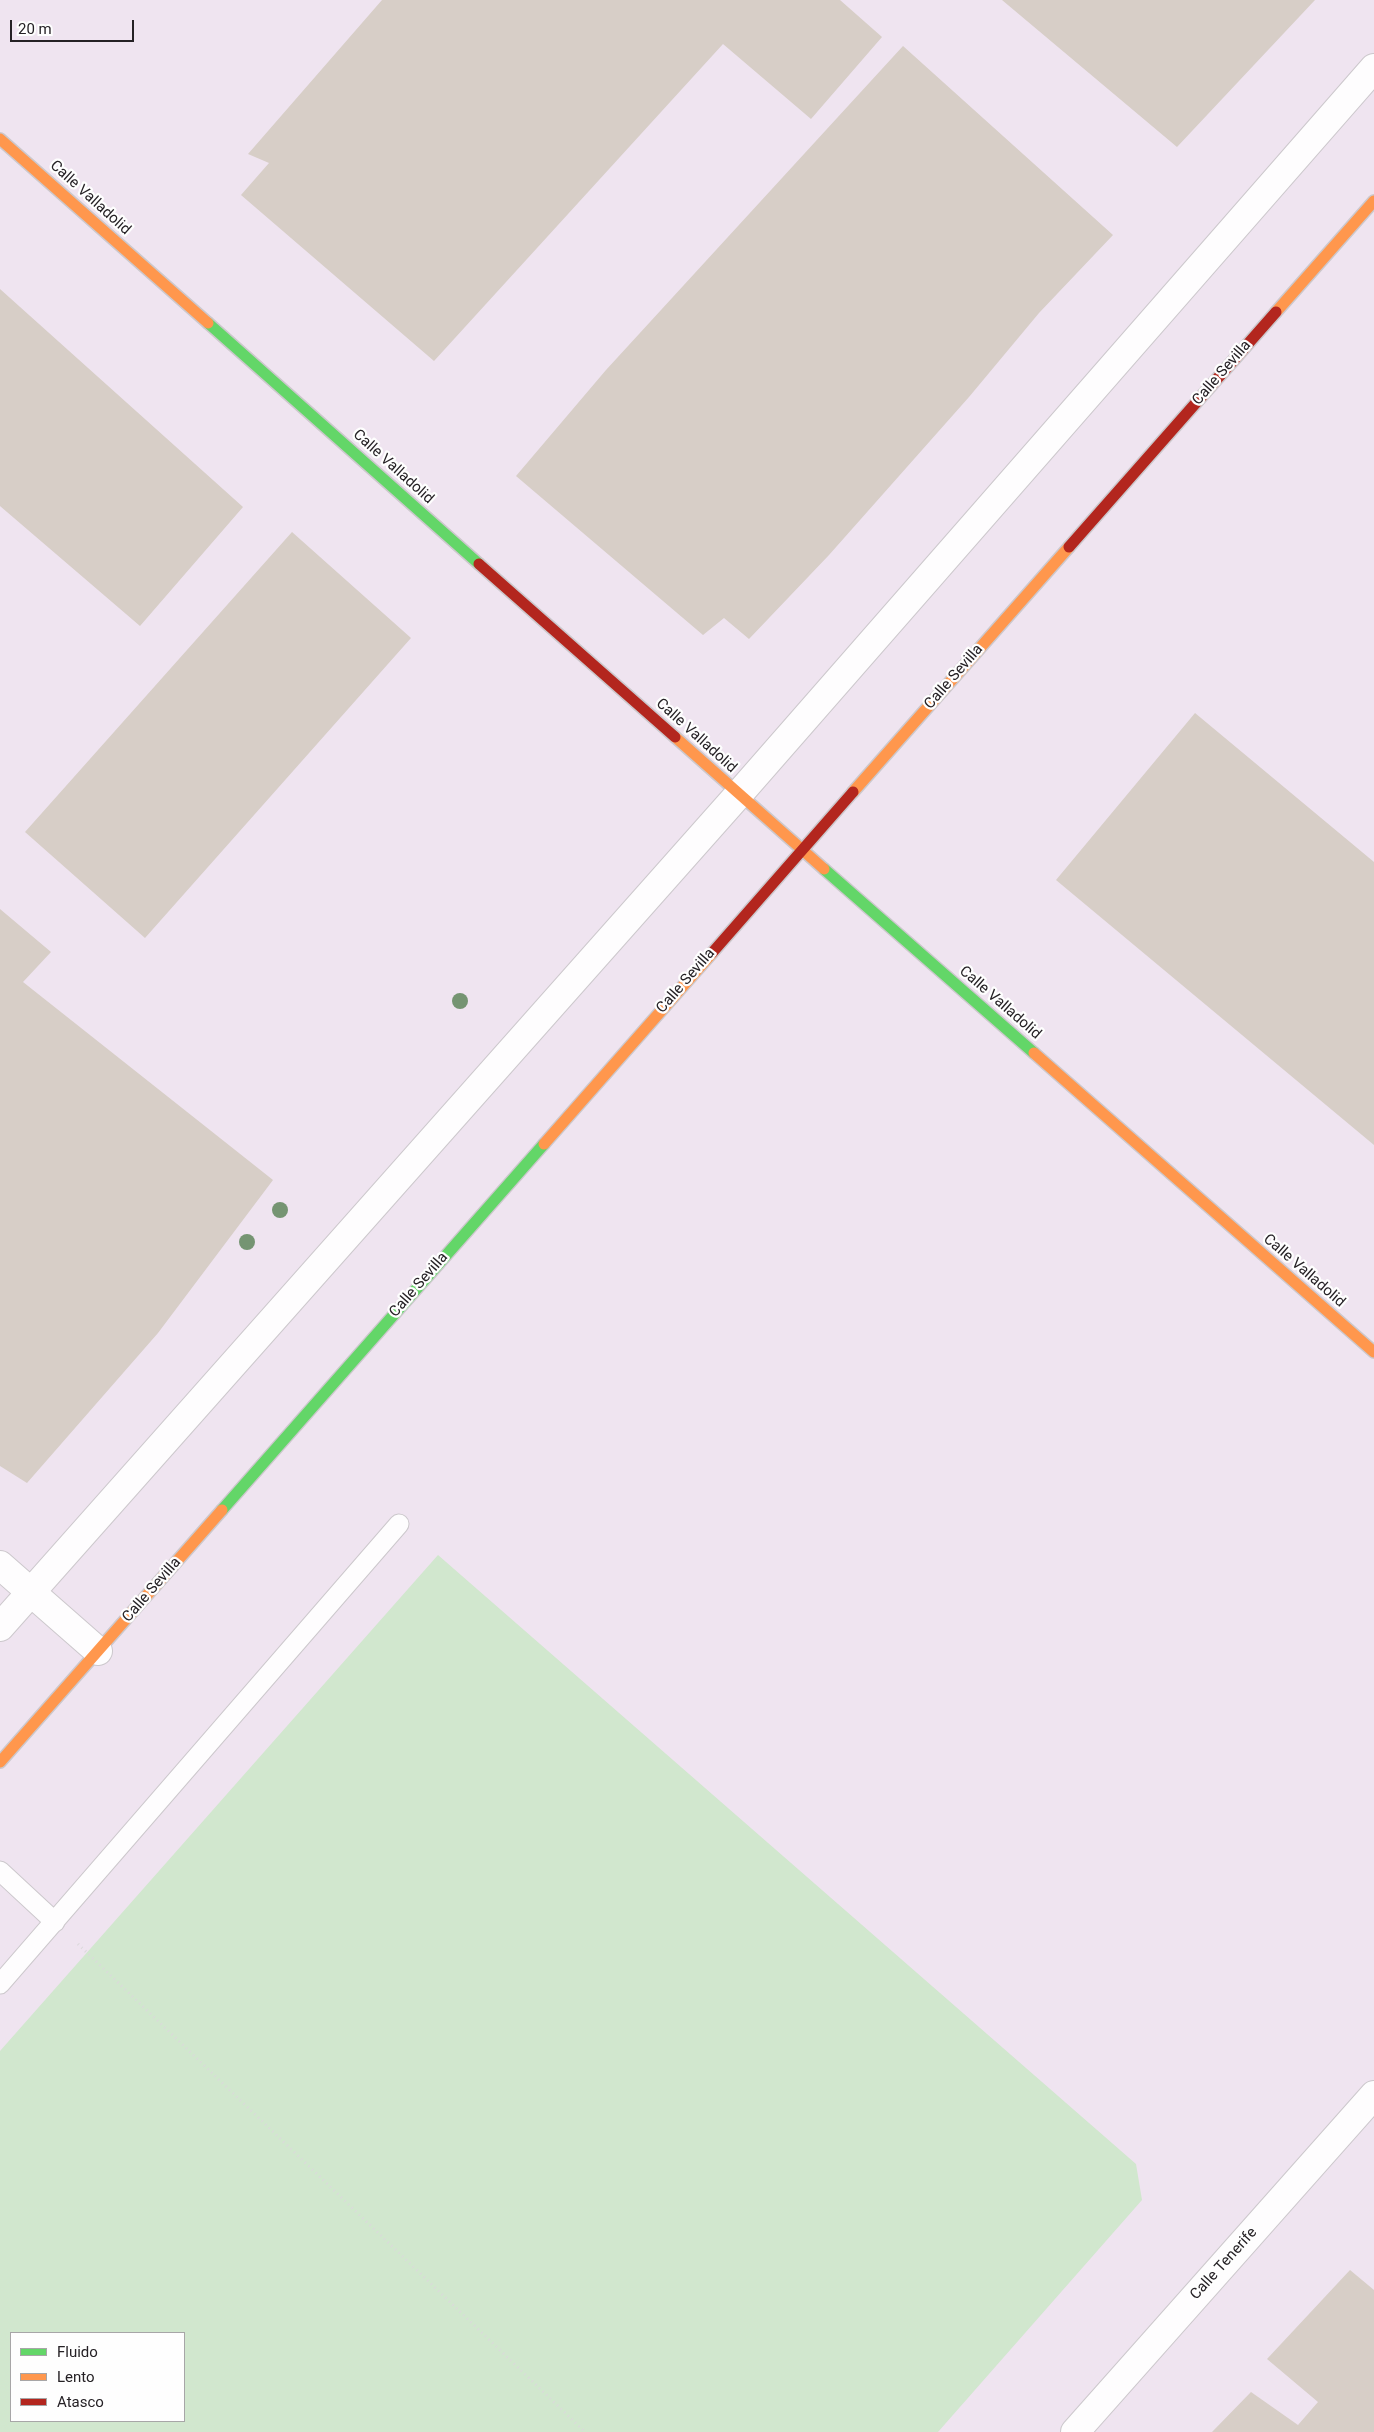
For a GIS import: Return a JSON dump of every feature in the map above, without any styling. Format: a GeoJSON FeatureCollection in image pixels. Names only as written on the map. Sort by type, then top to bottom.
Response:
{"type":"FeatureCollection","features":[{"type":"Feature","properties":{"kind":"street"},"geometry":{"type":"LineString","coordinates":[[0,1627],[739,794],[1374,68]]}},
{"type":"Feature","properties":{"kind":"street","name":"Calle Valladolid"},"geometry":{"type":"LineString","coordinates":[[0,139],[739,794],[1374,1352]]}},
{"type":"Feature","properties":{"kind":"street","name":"Calle Sevilla"},"geometry":{"type":"LineString","coordinates":[[0,1762],[1374,201]]}},
{"type":"Feature","properties":{"kind":"street"},"geometry":{"type":"LineString","coordinates":[[0,1565],[98,1651]]}},
{"type":"Feature","properties":{"kind":"street","name":"Calle Tenerife"},"geometry":{"type":"LineString","coordinates":[[1074,2432],[1374,2095]]}},
{"type":"Feature","properties":{"kind":"lane"},"geometry":{"type":"LineString","coordinates":[[0,1984],[399,1524]]}},
{"type":"Feature","properties":{"kind":"lane"},"geometry":{"type":"LineString","coordinates":[[0,1871],[54,1922]]}},
{"type":"Feature","properties":{"kind":"path"},"geometry":{"type":"LineString","coordinates":[[54,1922],[585,2432]]}},
{"type":"Feature","properties":{"kind":"shaded area"},"geometry":{"type":"Polygon","coordinates":[[[0,0],[1374,0],[1374,2432],[0,2432],[0,0]]]}},
{"type":"Feature","properties":{"kind":"green space"},"geometry":{"type":"Polygon","coordinates":[[[438,1555],[1136,2164],[1142,2200],[938,2432],[0,2432],[0,2051],[438,1555]]]}},
{"type":"Feature","properties":{"kind":"building"},"geometry":{"type":"Polygon","coordinates":[[[382,0],[840,0],[882,37],[811,119],[723,44],[434,361],[241,195],[269,163],[248,154],[382,0]]]}},
{"type":"Feature","properties":{"kind":"building"},"geometry":{"type":"Polygon","coordinates":[[[1002,0],[1315,0],[1177,147],[1002,0]]]}},
{"type":"Feature","properties":{"kind":"building"},"geometry":{"type":"Polygon","coordinates":[[[903,46],[1113,235],[1039,313],[969,397],[829,555],[749,639],[724,618],[703,635],[516,476],[606,370],[903,46]]]}},
{"type":"Feature","properties":{"kind":"building"},"geometry":{"type":"Polygon","coordinates":[[[0,289],[243,507],[140,626],[0,506],[0,289]]]}},
{"type":"Feature","properties":{"kind":"building"},"geometry":{"type":"Polygon","coordinates":[[[292,532],[411,638],[145,938],[25,832],[292,532]]]}},
{"type":"Feature","properties":{"kind":"building"},"geometry":{"type":"Polygon","coordinates":[[[1195,713],[1374,862],[1374,1145],[1056,880],[1195,713]]]}},
{"type":"Feature","properties":{"kind":"building"},"geometry":{"type":"Polygon","coordinates":[[[0,909],[51,952],[23,982],[273,1180],[158,1333],[27,1483],[0,1466],[0,909]]]}},
{"type":"Feature","properties":{"kind":"building"},"geometry":{"type":"Polygon","coordinates":[[[1350,2270],[1374,2290],[1374,2432],[1212,2432],[1251,2392],[1298,2425],[1318,2402],[1267,2359],[1350,2270]]]}},
{"type":"Feature","properties":{"kind":"traffic: fast"},"geometry":{"type":"LineString","coordinates":[[208,323],[479,564]]}},
{"type":"Feature","properties":{"kind":"traffic: fast"},"geometry":{"type":"LineString","coordinates":[[824,869],[1034,1053]]}},
{"type":"Feature","properties":{"kind":"traffic: fast"},"geometry":{"type":"LineString","coordinates":[[222,1510],[544,1144]]}},
{"type":"Feature","properties":{"kind":"traffic: slow"},"geometry":{"type":"LineString","coordinates":[[0,139],[208,323]]}},
{"type":"Feature","properties":{"kind":"traffic: slow"},"geometry":{"type":"LineString","coordinates":[[1276,312],[1374,201]]}},
{"type":"Feature","properties":{"kind":"traffic: slow"},"geometry":{"type":"LineString","coordinates":[[853,792],[1069,547]]}},
{"type":"Feature","properties":{"kind":"traffic: slow"},"geometry":{"type":"LineString","coordinates":[[675,737],[824,869]]}},
{"type":"Feature","properties":{"kind":"traffic: slow"},"geometry":{"type":"LineString","coordinates":[[544,1144],[712,953]]}},
{"type":"Feature","properties":{"kind":"traffic: slow"},"geometry":{"type":"LineString","coordinates":[[1034,1053],[1374,1352]]}},
{"type":"Feature","properties":{"kind":"traffic: slow"},"geometry":{"type":"LineString","coordinates":[[0,1762],[222,1510]]}},
{"type":"Feature","properties":{"kind":"traffic: jam"},"geometry":{"type":"LineString","coordinates":[[1069,547],[1276,312]]}},
{"type":"Feature","properties":{"kind":"traffic: jam"},"geometry":{"type":"LineString","coordinates":[[479,564],[675,737]]}},
{"type":"Feature","properties":{"kind":"traffic: jam"},"geometry":{"type":"LineString","coordinates":[[712,953],[853,792]]}}]}
